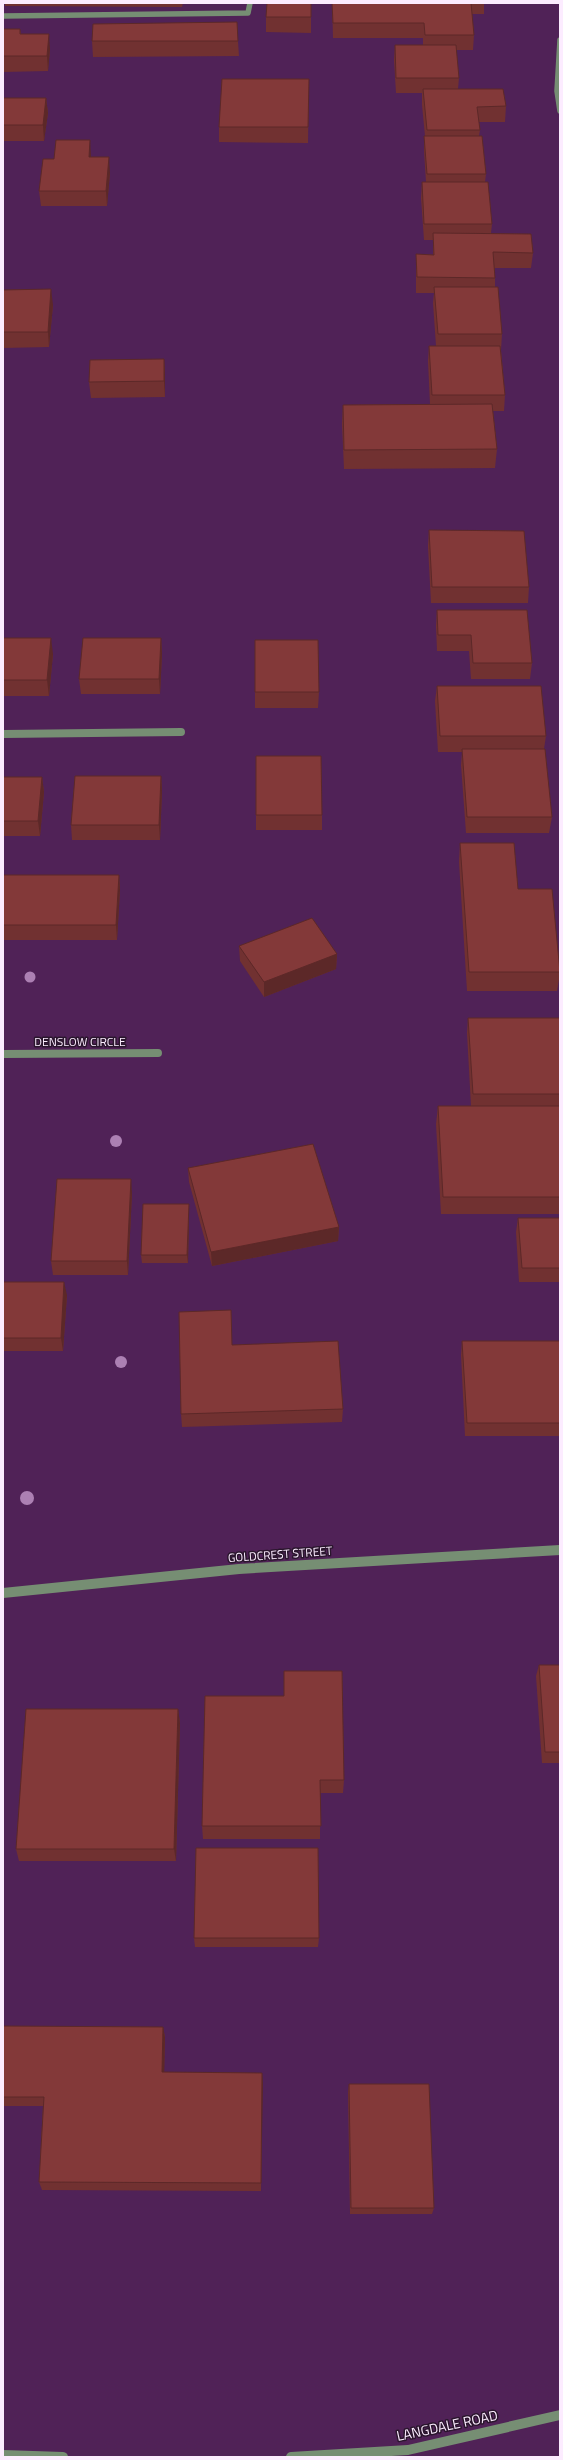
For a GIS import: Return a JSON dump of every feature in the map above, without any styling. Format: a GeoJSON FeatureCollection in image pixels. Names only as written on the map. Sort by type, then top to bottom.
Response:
{"type":"FeatureCollection","features":[{"type":"Feature","properties":{"kind":"street"},"geometry":{"type":"LineString","coordinates":[[3,16],[248,14],[250,3]]}},
{"type":"Feature","properties":{"kind":"street"},"geometry":{"type":"LineString","coordinates":[[560,40],[557,91],[560,111]]}},
{"type":"Feature","properties":{"kind":"street"},"geometry":{"type":"LineString","coordinates":[[3,734],[182,732]]}},
{"type":"Feature","properties":{"kind":"street","name":"DENSLOW CIRCLE"},"geometry":{"type":"LineString","coordinates":[[3,1054],[158,1053]]}},
{"type":"Feature","properties":{"kind":"street","name":"GOLDCREST STREET"},"geometry":{"type":"LineString","coordinates":[[3,1593],[239,1569],[560,1550]]}},
{"type":"Feature","properties":{"kind":"street","name":"LANGDALE ROAD"},"geometry":{"type":"LineString","coordinates":[[291,2457],[408,2450],[560,2416]]}},
{"type":"Feature","properties":{"kind":"street"},"geometry":{"type":"LineString","coordinates":[[3,2456],[63,2457]]}},
{"type":"Feature","properties":{"kind":"building"},"geometry":{"type":"Polygon","coordinates":[[[267,3],[311,3],[311,17],[266,17],[267,3]]]}},
{"type":"Feature","properties":{"kind":"building"},"geometry":{"type":"Polygon","coordinates":[[[332,3],[471,3],[474,35],[425,35],[424,23],[333,23],[332,3]]]}},
{"type":"Feature","properties":{"kind":"building"},"geometry":{"type":"Polygon","coordinates":[[[237,22],[238,41],[92,41],[93,24],[237,22]]]}},
{"type":"Feature","properties":{"kind":"building"},"geometry":{"type":"Polygon","coordinates":[[[3,29],[20,29],[20,34],[49,34],[47,56],[3,56],[3,29]]]}},
{"type":"Feature","properties":{"kind":"building"},"geometry":{"type":"Polygon","coordinates":[[[395,45],[456,45],[459,78],[396,78],[395,45]]]}},
{"type":"Feature","properties":{"kind":"building"},"geometry":{"type":"Polygon","coordinates":[[[222,79],[309,79],[308,127],[219,127],[222,79]]]}},
{"type":"Feature","properties":{"kind":"building"},"geometry":{"type":"Polygon","coordinates":[[[423,89],[503,89],[506,106],[477,107],[480,130],[427,130],[423,89]]]}},
{"type":"Feature","properties":{"kind":"building"},"geometry":{"type":"Polygon","coordinates":[[[3,98],[46,98],[43,125],[3,125],[3,98]]]}},
{"type":"Feature","properties":{"kind":"building"},"geometry":{"type":"Polygon","coordinates":[[[424,136],[482,136],[486,174],[427,174],[424,136]]]}},
{"type":"Feature","properties":{"kind":"building"},"geometry":{"type":"Polygon","coordinates":[[[56,140],[90,140],[89,157],[109,157],[106,191],[39,191],[43,159],[54,159],[56,140]]]}},
{"type":"Feature","properties":{"kind":"building"},"geometry":{"type":"Polygon","coordinates":[[[422,182],[488,182],[492,224],[424,224],[422,182]]]}},
{"type":"Feature","properties":{"kind":"building"},"geometry":{"type":"Polygon","coordinates":[[[433,233],[531,234],[533,253],[493,252],[495,278],[417,277],[416,254],[434,255],[433,233]]]}},
{"type":"Feature","properties":{"kind":"building"},"geometry":{"type":"Polygon","coordinates":[[[434,287],[498,287],[502,334],[438,334],[434,287]]]}},
{"type":"Feature","properties":{"kind":"building"},"geometry":{"type":"Polygon","coordinates":[[[51,289],[48,332],[3,332],[3,290],[51,289]]]}},
{"type":"Feature","properties":{"kind":"building"},"geometry":{"type":"Polygon","coordinates":[[[429,346],[500,346],[505,395],[432,395],[429,346]]]}},
{"type":"Feature","properties":{"kind":"building"},"geometry":{"type":"Polygon","coordinates":[[[164,359],[164,381],[89,382],[90,360],[164,359]]]}},
{"type":"Feature","properties":{"kind":"building"},"geometry":{"type":"Polygon","coordinates":[[[492,404],[497,449],[344,450],[343,405],[492,404]]]}},
{"type":"Feature","properties":{"kind":"building"},"geometry":{"type":"Polygon","coordinates":[[[429,530],[524,531],[529,587],[432,587],[429,530]]]}},
{"type":"Feature","properties":{"kind":"building"},"geometry":{"type":"Polygon","coordinates":[[[437,610],[527,610],[532,663],[473,663],[471,635],[438,635],[437,610]]]}},
{"type":"Feature","properties":{"kind":"building"},"geometry":{"type":"Polygon","coordinates":[[[3,638],[51,638],[47,680],[3,680],[3,638]]]}},
{"type":"Feature","properties":{"kind":"building"},"geometry":{"type":"Polygon","coordinates":[[[83,638],[161,638],[159,679],[79,679],[83,638]]]}},
{"type":"Feature","properties":{"kind":"building"},"geometry":{"type":"Polygon","coordinates":[[[255,640],[318,640],[319,692],[255,692],[255,640]]]}},
{"type":"Feature","properties":{"kind":"building"},"geometry":{"type":"Polygon","coordinates":[[[437,686],[541,686],[546,736],[440,736],[437,686]]]}},
{"type":"Feature","properties":{"kind":"building"},"geometry":{"type":"Polygon","coordinates":[[[462,749],[545,749],[552,817],[467,817],[462,749]]]}},
{"type":"Feature","properties":{"kind":"building"},"geometry":{"type":"Polygon","coordinates":[[[256,756],[321,756],[322,815],[256,815],[256,756]]]}},
{"type":"Feature","properties":{"kind":"building"},"geometry":{"type":"Polygon","coordinates":[[[75,776],[161,776],[159,825],[71,825],[75,776]]]}},
{"type":"Feature","properties":{"kind":"building"},"geometry":{"type":"Polygon","coordinates":[[[3,777],[42,777],[38,821],[3,821],[3,777]]]}},
{"type":"Feature","properties":{"kind":"building"},"geometry":{"type":"Polygon","coordinates":[[[460,843],[514,843],[518,889],[552,889],[560,972],[469,972],[460,843]]]}},
{"type":"Feature","properties":{"kind":"building"},"geometry":{"type":"Polygon","coordinates":[[[3,875],[119,875],[116,925],[3,925],[3,875]]]}},
{"type":"Feature","properties":{"kind":"building"},"geometry":{"type":"Polygon","coordinates":[[[312,918],[337,954],[264,982],[239,946],[312,918]]]}},
{"type":"Feature","properties":{"kind":"building"},"geometry":{"type":"Polygon","coordinates":[[[468,1018],[560,1018],[560,1094],[473,1094],[468,1018]]]}},
{"type":"Feature","properties":{"kind":"building"},"geometry":{"type":"Polygon","coordinates":[[[438,1106],[560,1106],[560,1197],[443,1197],[438,1106]]]}},
{"type":"Feature","properties":{"kind":"building"},"geometry":{"type":"Polygon","coordinates":[[[313,1144],[339,1227],[211,1252],[188,1168],[313,1144]]]}},
{"type":"Feature","properties":{"kind":"building"},"geometry":{"type":"Polygon","coordinates":[[[57,1179],[131,1179],[127,1261],[51,1261],[57,1179]]]}},
{"type":"Feature","properties":{"kind":"building"},"geometry":{"type":"Polygon","coordinates":[[[143,1204],[189,1204],[187,1255],[141,1255],[143,1204]]]}},
{"type":"Feature","properties":{"kind":"building"},"geometry":{"type":"Polygon","coordinates":[[[518,1218],[560,1218],[560,1268],[522,1268],[518,1218]]]}},
{"type":"Feature","properties":{"kind":"building"},"geometry":{"type":"Polygon","coordinates":[[[3,1282],[64,1282],[61,1338],[3,1338],[3,1282]]]}},
{"type":"Feature","properties":{"kind":"building"},"geometry":{"type":"Polygon","coordinates":[[[231,1310],[232,1345],[338,1341],[343,1409],[181,1414],[179,1312],[231,1310]]]}},
{"type":"Feature","properties":{"kind":"building"},"geometry":{"type":"Polygon","coordinates":[[[462,1341],[560,1341],[560,1423],[467,1423],[462,1341]]]}},
{"type":"Feature","properties":{"kind":"building"},"geometry":{"type":"Polygon","coordinates":[[[539,1665],[560,1665],[560,1752],[545,1752],[539,1665]]]}},
{"type":"Feature","properties":{"kind":"building"},"geometry":{"type":"Polygon","coordinates":[[[284,1671],[342,1671],[344,1780],[320,1780],[321,1826],[202,1826],[205,1696],[284,1696],[284,1671]]]}},
{"type":"Feature","properties":{"kind":"building"},"geometry":{"type":"Polygon","coordinates":[[[26,1709],[178,1709],[174,1849],[16,1849],[26,1709]]]}},
{"type":"Feature","properties":{"kind":"building"},"geometry":{"type":"Polygon","coordinates":[[[196,1848],[318,1848],[319,1938],[194,1938],[196,1848]]]}},
{"type":"Feature","properties":{"kind":"building"},"geometry":{"type":"Polygon","coordinates":[[[3,2026],[163,2027],[162,2072],[262,2073],[261,2183],[39,2182],[44,2097],[3,2097],[3,2026]]]}},
{"type":"Feature","properties":{"kind":"building"},"geometry":{"type":"Polygon","coordinates":[[[349,2084],[429,2084],[434,2208],[351,2208],[349,2084]]]}}]}
